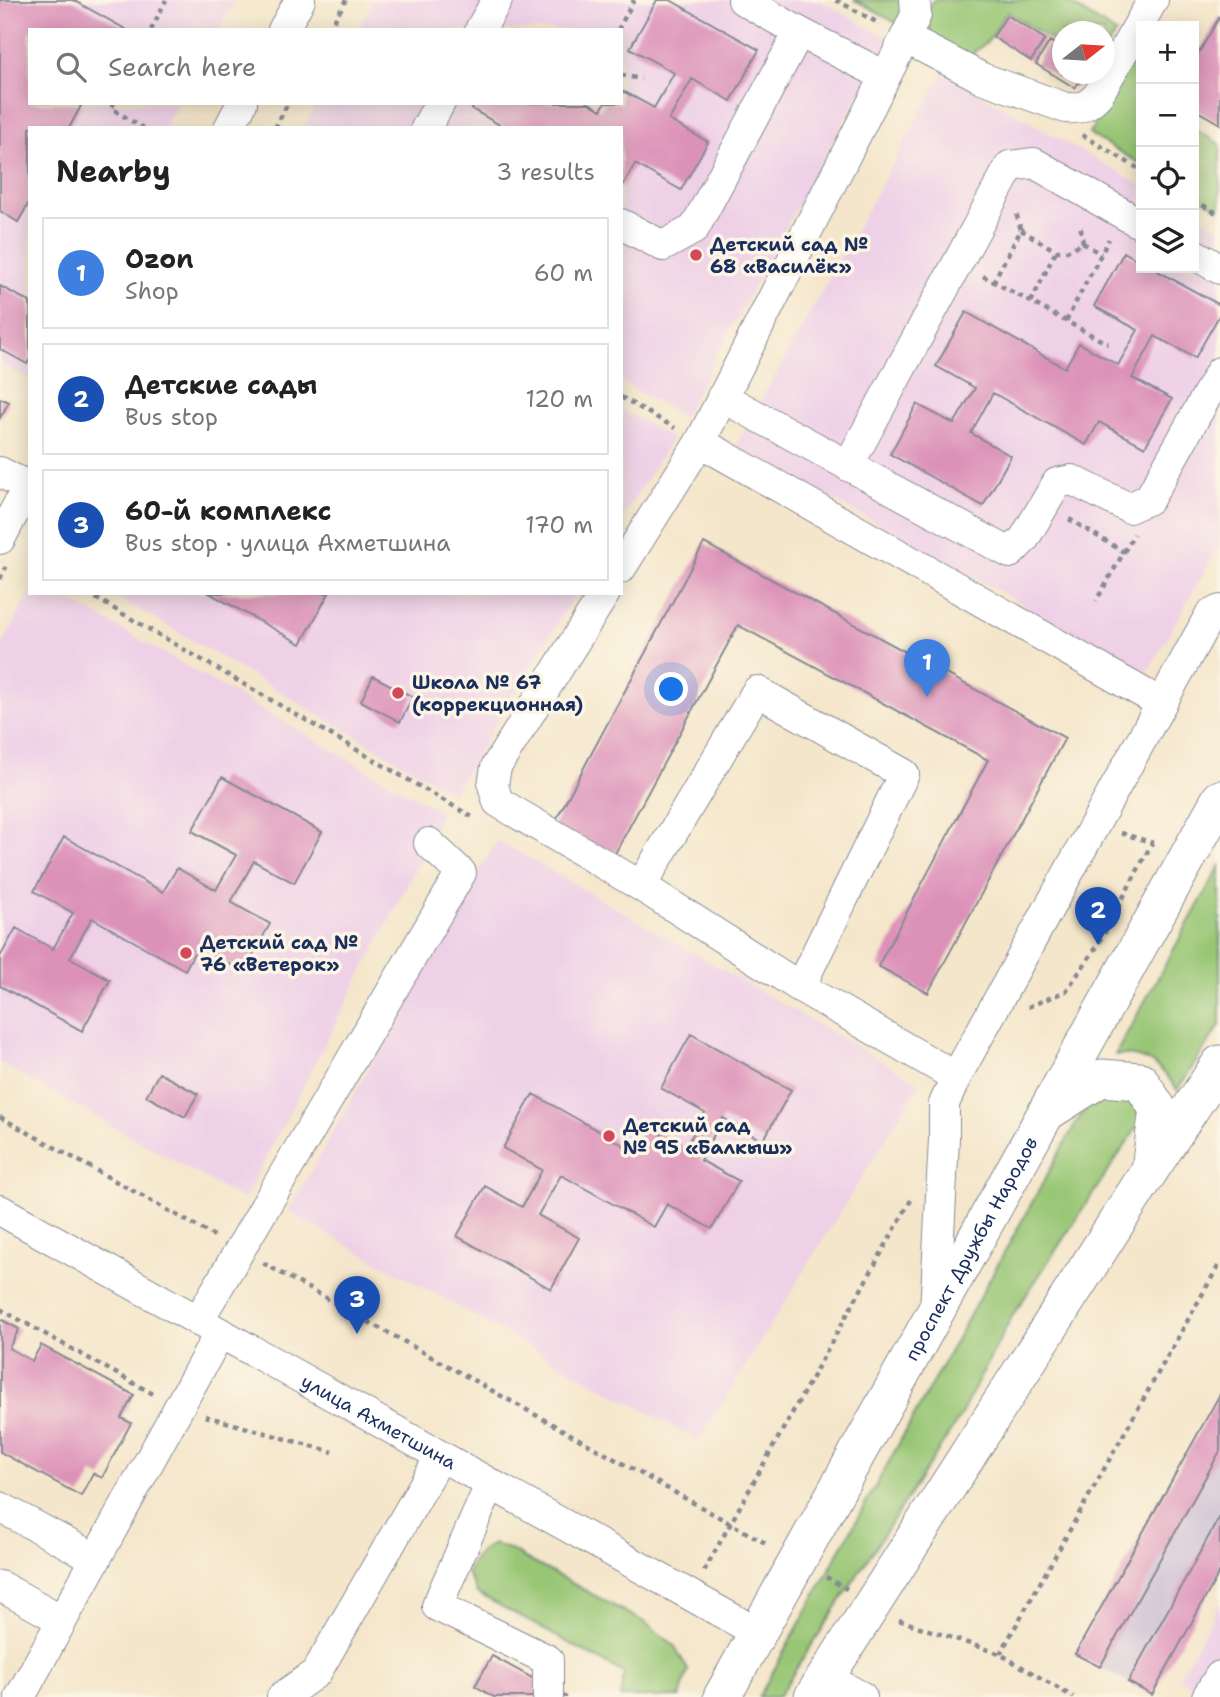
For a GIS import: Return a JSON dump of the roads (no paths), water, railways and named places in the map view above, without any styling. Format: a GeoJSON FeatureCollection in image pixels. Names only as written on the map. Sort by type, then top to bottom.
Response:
{"type":"FeatureCollection","features":[{"type":"Feature","properties":{"kind":"main road","name":"проспект Дружбы Народов"},"geometry":{"type":"LineString","coordinates":[[722,1697],[1220,799]]}},
{"type":"Feature","properties":{"kind":"main road"},"geometry":{"type":"LineString","coordinates":[[819,1687],[1220,1064]]}},
{"type":"Feature","properties":{"kind":"main road"},"geometry":{"type":"LineString","coordinates":[[1047,1112],[1101,1078],[1140,1082],[1158,1109],[1150,1170]]}},
{"type":"Feature","properties":{"kind":"street"},"geometry":{"type":"LineString","coordinates":[[284,28],[300,0]]}},
{"type":"Feature","properties":{"kind":"street"},"geometry":{"type":"LineString","coordinates":[[482,28],[497,0]]}},
{"type":"Feature","properties":{"kind":"street"},"geometry":{"type":"LineString","coordinates":[[743,0],[885,76]]}},
{"type":"Feature","properties":{"kind":"street"},"geometry":{"type":"LineString","coordinates":[[623,565],[700,442],[905,38],[916,15],[915,0]]}},
{"type":"Feature","properties":{"kind":"street"},"geometry":{"type":"LineString","coordinates":[[905,38],[982,78],[1066,108],[1083,107],[1098,95],[1153,0]]}},
{"type":"Feature","properties":{"kind":"street"},"geometry":{"type":"LineString","coordinates":[[623,225],[663,246],[694,229],[799,32]]}},
{"type":"Feature","properties":{"kind":"street"},"geometry":{"type":"LineString","coordinates":[[230,126],[242,105]]}},
{"type":"Feature","properties":{"kind":"street"},"geometry":{"type":"LineString","coordinates":[[427,126],[439,105]]}},
{"type":"Feature","properties":{"kind":"street"},"geometry":{"type":"LineString","coordinates":[[848,466],[1010,166],[1034,163],[1132,219]]}},
{"type":"Feature","properties":{"kind":"street"},"geometry":{"type":"LineString","coordinates":[[1199,257],[1220,269]]}},
{"type":"Feature","properties":{"kind":"street"},"geometry":{"type":"LineString","coordinates":[[722,397],[1010,553],[1024,539],[1057,483],[1072,480],[1129,508],[1149,499],[1220,372]]}},
{"type":"Feature","properties":{"kind":"street"},"geometry":{"type":"LineString","coordinates":[[700,442],[1161,703]]}},
{"type":"Feature","properties":{"kind":"street"},"geometry":{"type":"LineString","coordinates":[[0,472],[28,484]]}},
{"type":"Feature","properties":{"kind":"street"},"geometry":{"type":"LineString","coordinates":[[0,539],[28,486]]}},
{"type":"Feature","properties":{"kind":"street"},"geometry":{"type":"LineString","coordinates":[[604,595],[496,767],[493,785],[498,802],[641,886],[800,987],[956,1077]]}},
{"type":"Feature","properties":{"kind":"street"},"geometry":{"type":"LineString","coordinates":[[935,1313],[944,1104],[956,1077],[1216,606]]}},
{"type":"Feature","properties":{"kind":"street"},"geometry":{"type":"LineString","coordinates":[[641,886],[757,691],[904,774],[800,987]]}},
{"type":"Feature","properties":{"kind":"street"},"geometry":{"type":"LineString","coordinates":[[20,1697],[96,1559],[209,1328],[239,1250],[292,1184],[461,873],[429,843]]}},
{"type":"Feature","properties":{"kind":"street","name":"улица Ахметшина"},"geometry":{"type":"LineString","coordinates":[[0,1210],[758,1633]]}},
{"type":"Feature","properties":{"kind":"street"},"geometry":{"type":"LineString","coordinates":[[282,1697],[316,1673],[440,1457]]}},
{"type":"Feature","properties":{"kind":"street"},"geometry":{"type":"LineString","coordinates":[[489,1485],[437,1606],[548,1660],[548,1697]]}},
{"type":"Feature","properties":{"kind":"street"},"geometry":{"type":"LineString","coordinates":[[0,1507],[96,1559]]}},
{"type":"Feature","properties":{"kind":"street"},"geometry":{"type":"LineString","coordinates":[[0,1587],[62,1620]]}},
{"type":"Feature","properties":{"kind":"street"},"geometry":{"type":"LineString","coordinates":[[1207,1697],[1220,1676]]}},
{"type":"Feature","properties":{"kind":"street"},"geometry":{"type":"LineString","coordinates":[[819,1687],[862,1697]]}},
{"type":"Feature","properties":{"kind":"place","name":"Детский сад № 68 «Василёк»"},"geometry":{"type":"Point","coordinates":[696,255]}},
{"type":"Feature","properties":{"kind":"place","name":"Школа № 67 (коррекционная)"},"geometry":{"type":"Point","coordinates":[398,693]}},
{"type":"Feature","properties":{"kind":"place","name":"Ozon"},"geometry":{"type":"Point","coordinates":[927,697]}},
{"type":"Feature","properties":{"kind":"place","name":"Детские сады"},"geometry":{"type":"Point","coordinates":[1098,945]}},
{"type":"Feature","properties":{"kind":"place","name":"Детский сад № 76 «Ветерок»"},"geometry":{"type":"Point","coordinates":[186,953]}},
{"type":"Feature","properties":{"kind":"place","name":"Детский сад № 95 «Балкыш»"},"geometry":{"type":"Point","coordinates":[609,1136]}},
{"type":"Feature","properties":{"kind":"place","name":"60-й комплекс"},"geometry":{"type":"Point","coordinates":[357,1334]}}]}
